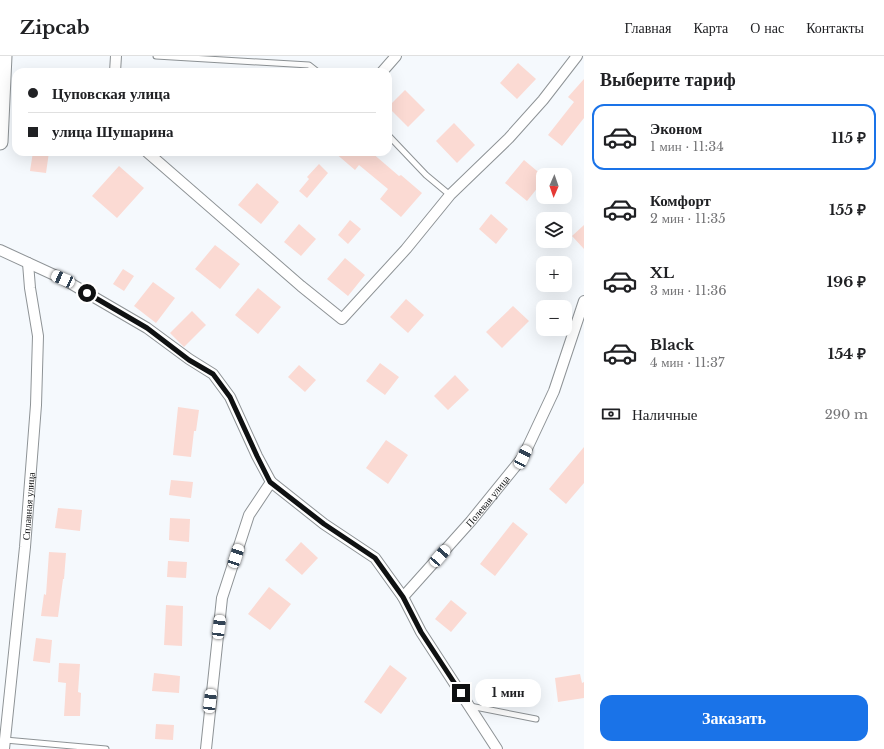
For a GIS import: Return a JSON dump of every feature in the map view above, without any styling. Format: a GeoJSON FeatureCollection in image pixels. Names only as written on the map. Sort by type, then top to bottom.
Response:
{"type":"FeatureCollection","features":[{"type":"Feature","properties":{"kind":"main road"},"geometry":{"type":"LineString","coordinates":[[0,133],[3,62]]}},
{"type":"Feature","properties":{"kind":"street"},"geometry":{"type":"LineString","coordinates":[[114,68],[116,56]]}},
{"type":"Feature","properties":{"kind":"street"},"geometry":{"type":"LineString","coordinates":[[386,68],[396,56]]}},
{"type":"Feature","properties":{"kind":"street"},"geometry":{"type":"LineString","coordinates":[[152,156],[300,286],[342,318],[406,249],[450,195],[509,138],[543,100],[577,56]]}},
{"type":"Feature","properties":{"kind":"street"},"geometry":{"type":"LineString","coordinates":[[0,250],[63,279],[147,328],[189,360],[213,374],[230,397],[270,482],[324,524],[375,558],[403,597],[421,632],[497,749]]}},
{"type":"Feature","properties":{"kind":"street","name":"Сплавная улица"},"geometry":{"type":"LineString","coordinates":[[5,744],[25,547],[36,405],[38,336],[30,288],[28,263]]}},
{"type":"Feature","properties":{"kind":"street","name":"Полевая улица"},"geometry":{"type":"LineString","coordinates":[[403,597],[471,521],[523,457],[554,391],[584,301]]}},
{"type":"Feature","properties":{"kind":"street"},"geometry":{"type":"LineString","coordinates":[[206,749],[222,598],[249,515],[270,482]]}},
{"type":"Feature","properties":{"kind":"lane"},"geometry":{"type":"LineString","coordinates":[[156,56],[309,65],[313,68]]}},
{"type":"Feature","properties":{"kind":"lane"},"geometry":{"type":"LineString","coordinates":[[392,139],[426,175],[450,195]]}},
{"type":"Feature","properties":{"kind":"lane"},"geometry":{"type":"LineString","coordinates":[[469,705],[536,719]]}},
{"type":"Feature","properties":{"kind":"lane"},"geometry":{"type":"LineString","coordinates":[[5,744],[106,749]]}},
{"type":"Feature","properties":{"kind":"building"},"geometry":{"type":"Polygon","coordinates":[[[518,63],[536,79],[517,99],[500,83],[518,63]]]}},
{"type":"Feature","properties":{"kind":"building"},"geometry":{"type":"Polygon","coordinates":[[[584,79],[584,118],[562,146],[548,135],[574,102],[568,97],[584,79]]]}},
{"type":"Feature","properties":{"kind":"building"},"geometry":{"type":"Polygon","coordinates":[[[405,90],[425,110],[408,127],[392,111],[392,103],[405,90]]]}},
{"type":"Feature","properties":{"kind":"building"},"geometry":{"type":"Polygon","coordinates":[[[454,123],[475,145],[457,163],[436,141],[454,123]]]}},
{"type":"Feature","properties":{"kind":"building"},"geometry":{"type":"Polygon","coordinates":[[[32,156],[48,156],[46,173],[30,171],[32,156]]]}},
{"type":"Feature","properties":{"kind":"building"},"geometry":{"type":"Polygon","coordinates":[[[339,156],[376,156],[422,193],[401,217],[380,199],[388,189],[359,165],[355,170],[339,156]]]}},
{"type":"Feature","properties":{"kind":"building"},"geometry":{"type":"Polygon","coordinates":[[[524,160],[536,170],[536,190],[527,201],[505,183],[524,160]]]}},
{"type":"Feature","properties":{"kind":"building"},"geometry":{"type":"Polygon","coordinates":[[[319,164],[328,173],[307,198],[299,191],[309,179],[307,177],[319,164]]]}},
{"type":"Feature","properties":{"kind":"building"},"geometry":{"type":"Polygon","coordinates":[[[119,166],[144,188],[117,218],[92,196],[119,166]]]}},
{"type":"Feature","properties":{"kind":"building"},"geometry":{"type":"Polygon","coordinates":[[[257,183],[279,202],[261,224],[238,205],[257,183]]]}},
{"type":"Feature","properties":{"kind":"building"},"geometry":{"type":"Polygon","coordinates":[[[491,214],[508,229],[496,244],[479,229],[491,214]]]}},
{"type":"Feature","properties":{"kind":"building"},"geometry":{"type":"Polygon","coordinates":[[[350,220],[361,229],[348,244],[338,235],[350,220]]]}},
{"type":"Feature","properties":{"kind":"building"},"geometry":{"type":"Polygon","coordinates":[[[299,224],[316,239],[301,256],[284,242],[299,224]]]}},
{"type":"Feature","properties":{"kind":"building"},"geometry":{"type":"Polygon","coordinates":[[[584,225],[584,249],[572,236],[584,225]]]}},
{"type":"Feature","properties":{"kind":"building"},"geometry":{"type":"Polygon","coordinates":[[[215,245],[240,264],[220,289],[195,269],[215,245]]]}},
{"type":"Feature","properties":{"kind":"building"},"geometry":{"type":"Polygon","coordinates":[[[345,258],[365,275],[348,296],[327,279],[345,258]]]}},
{"type":"Feature","properties":{"kind":"building"},"geometry":{"type":"Polygon","coordinates":[[[123,269],[134,276],[124,291],[113,284],[123,269]]]}},
{"type":"Feature","properties":{"kind":"building"},"geometry":{"type":"Polygon","coordinates":[[[153,282],[175,298],[156,323],[134,306],[153,282]]]}},
{"type":"Feature","properties":{"kind":"building"},"geometry":{"type":"Polygon","coordinates":[[[258,288],[281,307],[258,334],[235,315],[258,288]]]}},
{"type":"Feature","properties":{"kind":"building"},"geometry":{"type":"Polygon","coordinates":[[[406,299],[424,315],[408,333],[390,317],[406,299]]]}},
{"type":"Feature","properties":{"kind":"building"},"geometry":{"type":"Polygon","coordinates":[[[513,306],[529,321],[502,348],[486,332],[513,306]]]}},
{"type":"Feature","properties":{"kind":"building"},"geometry":{"type":"Polygon","coordinates":[[[192,311],[206,325],[184,347],[170,333],[192,311]]]}},
{"type":"Feature","properties":{"kind":"building"},"geometry":{"type":"Polygon","coordinates":[[[380,363],[399,377],[385,395],[366,381],[380,363]]]}},
{"type":"Feature","properties":{"kind":"building"},"geometry":{"type":"Polygon","coordinates":[[[299,365],[316,380],[305,392],[288,377],[299,365]]]}},
{"type":"Feature","properties":{"kind":"building"},"geometry":{"type":"Polygon","coordinates":[[[455,375],[469,390],[448,410],[434,396],[455,375]]]}},
{"type":"Feature","properties":{"kind":"building"},"geometry":{"type":"Polygon","coordinates":[[[178,407],[199,410],[196,431],[194,431],[191,457],[173,455],[178,407]]]}},
{"type":"Feature","properties":{"kind":"building"},"geometry":{"type":"Polygon","coordinates":[[[386,440],[408,455],[388,484],[366,468],[386,440]]]}},
{"type":"Feature","properties":{"kind":"building"},"geometry":{"type":"Polygon","coordinates":[[[584,447],[584,483],[566,504],[549,489],[584,447]]]}},
{"type":"Feature","properties":{"kind":"building"},"geometry":{"type":"Polygon","coordinates":[[[171,480],[193,482],[191,498],[169,495],[171,480]]]}},
{"type":"Feature","properties":{"kind":"building"},"geometry":{"type":"Polygon","coordinates":[[[58,508],[82,510],[80,531],[55,528],[58,508]]]}},
{"type":"Feature","properties":{"kind":"building"},"geometry":{"type":"Polygon","coordinates":[[[170,518],[190,519],[189,542],[169,540],[170,518]]]}},
{"type":"Feature","properties":{"kind":"building"},"geometry":{"type":"Polygon","coordinates":[[[513,522],[528,534],[495,576],[480,564],[513,522]]]}},
{"type":"Feature","properties":{"kind":"building"},"geometry":{"type":"Polygon","coordinates":[[[301,542],[318,558],[302,575],[285,560],[301,542]]]}},
{"type":"Feature","properties":{"kind":"building"},"geometry":{"type":"Polygon","coordinates":[[[49,552],[66,553],[64,579],[58,617],[41,616],[44,594],[46,595],[49,552]]]}},
{"type":"Feature","properties":{"kind":"building"},"geometry":{"type":"Polygon","coordinates":[[[168,561],[187,562],[186,578],[167,577],[168,561]]]}},
{"type":"Feature","properties":{"kind":"building"},"geometry":{"type":"Polygon","coordinates":[[[269,587],[291,604],[270,630],[248,614],[269,587]]]}},
{"type":"Feature","properties":{"kind":"building"},"geometry":{"type":"Polygon","coordinates":[[[451,600],[467,613],[451,632],[435,619],[451,600]]]}},
{"type":"Feature","properties":{"kind":"building"},"geometry":{"type":"Polygon","coordinates":[[[166,605],[183,606],[182,646],[164,645],[166,605]]]}},
{"type":"Feature","properties":{"kind":"building"},"geometry":{"type":"Polygon","coordinates":[[[36,638],[52,640],[50,663],[33,661],[36,638]]]}},
{"type":"Feature","properties":{"kind":"building"},"geometry":{"type":"Polygon","coordinates":[[[59,663],[80,664],[78,692],[81,693],[80,716],[64,716],[66,683],[58,682],[59,663]]]}},
{"type":"Feature","properties":{"kind":"building"},"geometry":{"type":"Polygon","coordinates":[[[390,665],[407,678],[381,714],[364,702],[390,665]]]}},
{"type":"Feature","properties":{"kind":"building"},"geometry":{"type":"Polygon","coordinates":[[[154,673],[180,676],[179,693],[152,691],[154,673]]]}},
{"type":"Feature","properties":{"kind":"building"},"geometry":{"type":"Polygon","coordinates":[[[580,674],[582,683],[584,682],[584,698],[558,702],[555,678],[580,674]]]}},
{"type":"Feature","properties":{"kind":"building"},"geometry":{"type":"Polygon","coordinates":[[[156,724],[174,725],[173,740],[155,739],[156,724]]]}},
{"type":"Feature","properties":{"kind":"route"},"geometry":{"type":"LineString","coordinates":[[87,293],[147,328],[189,360],[213,374],[230,397],[270,482],[324,524],[375,558],[403,597],[421,632],[461,693]]}}]}
